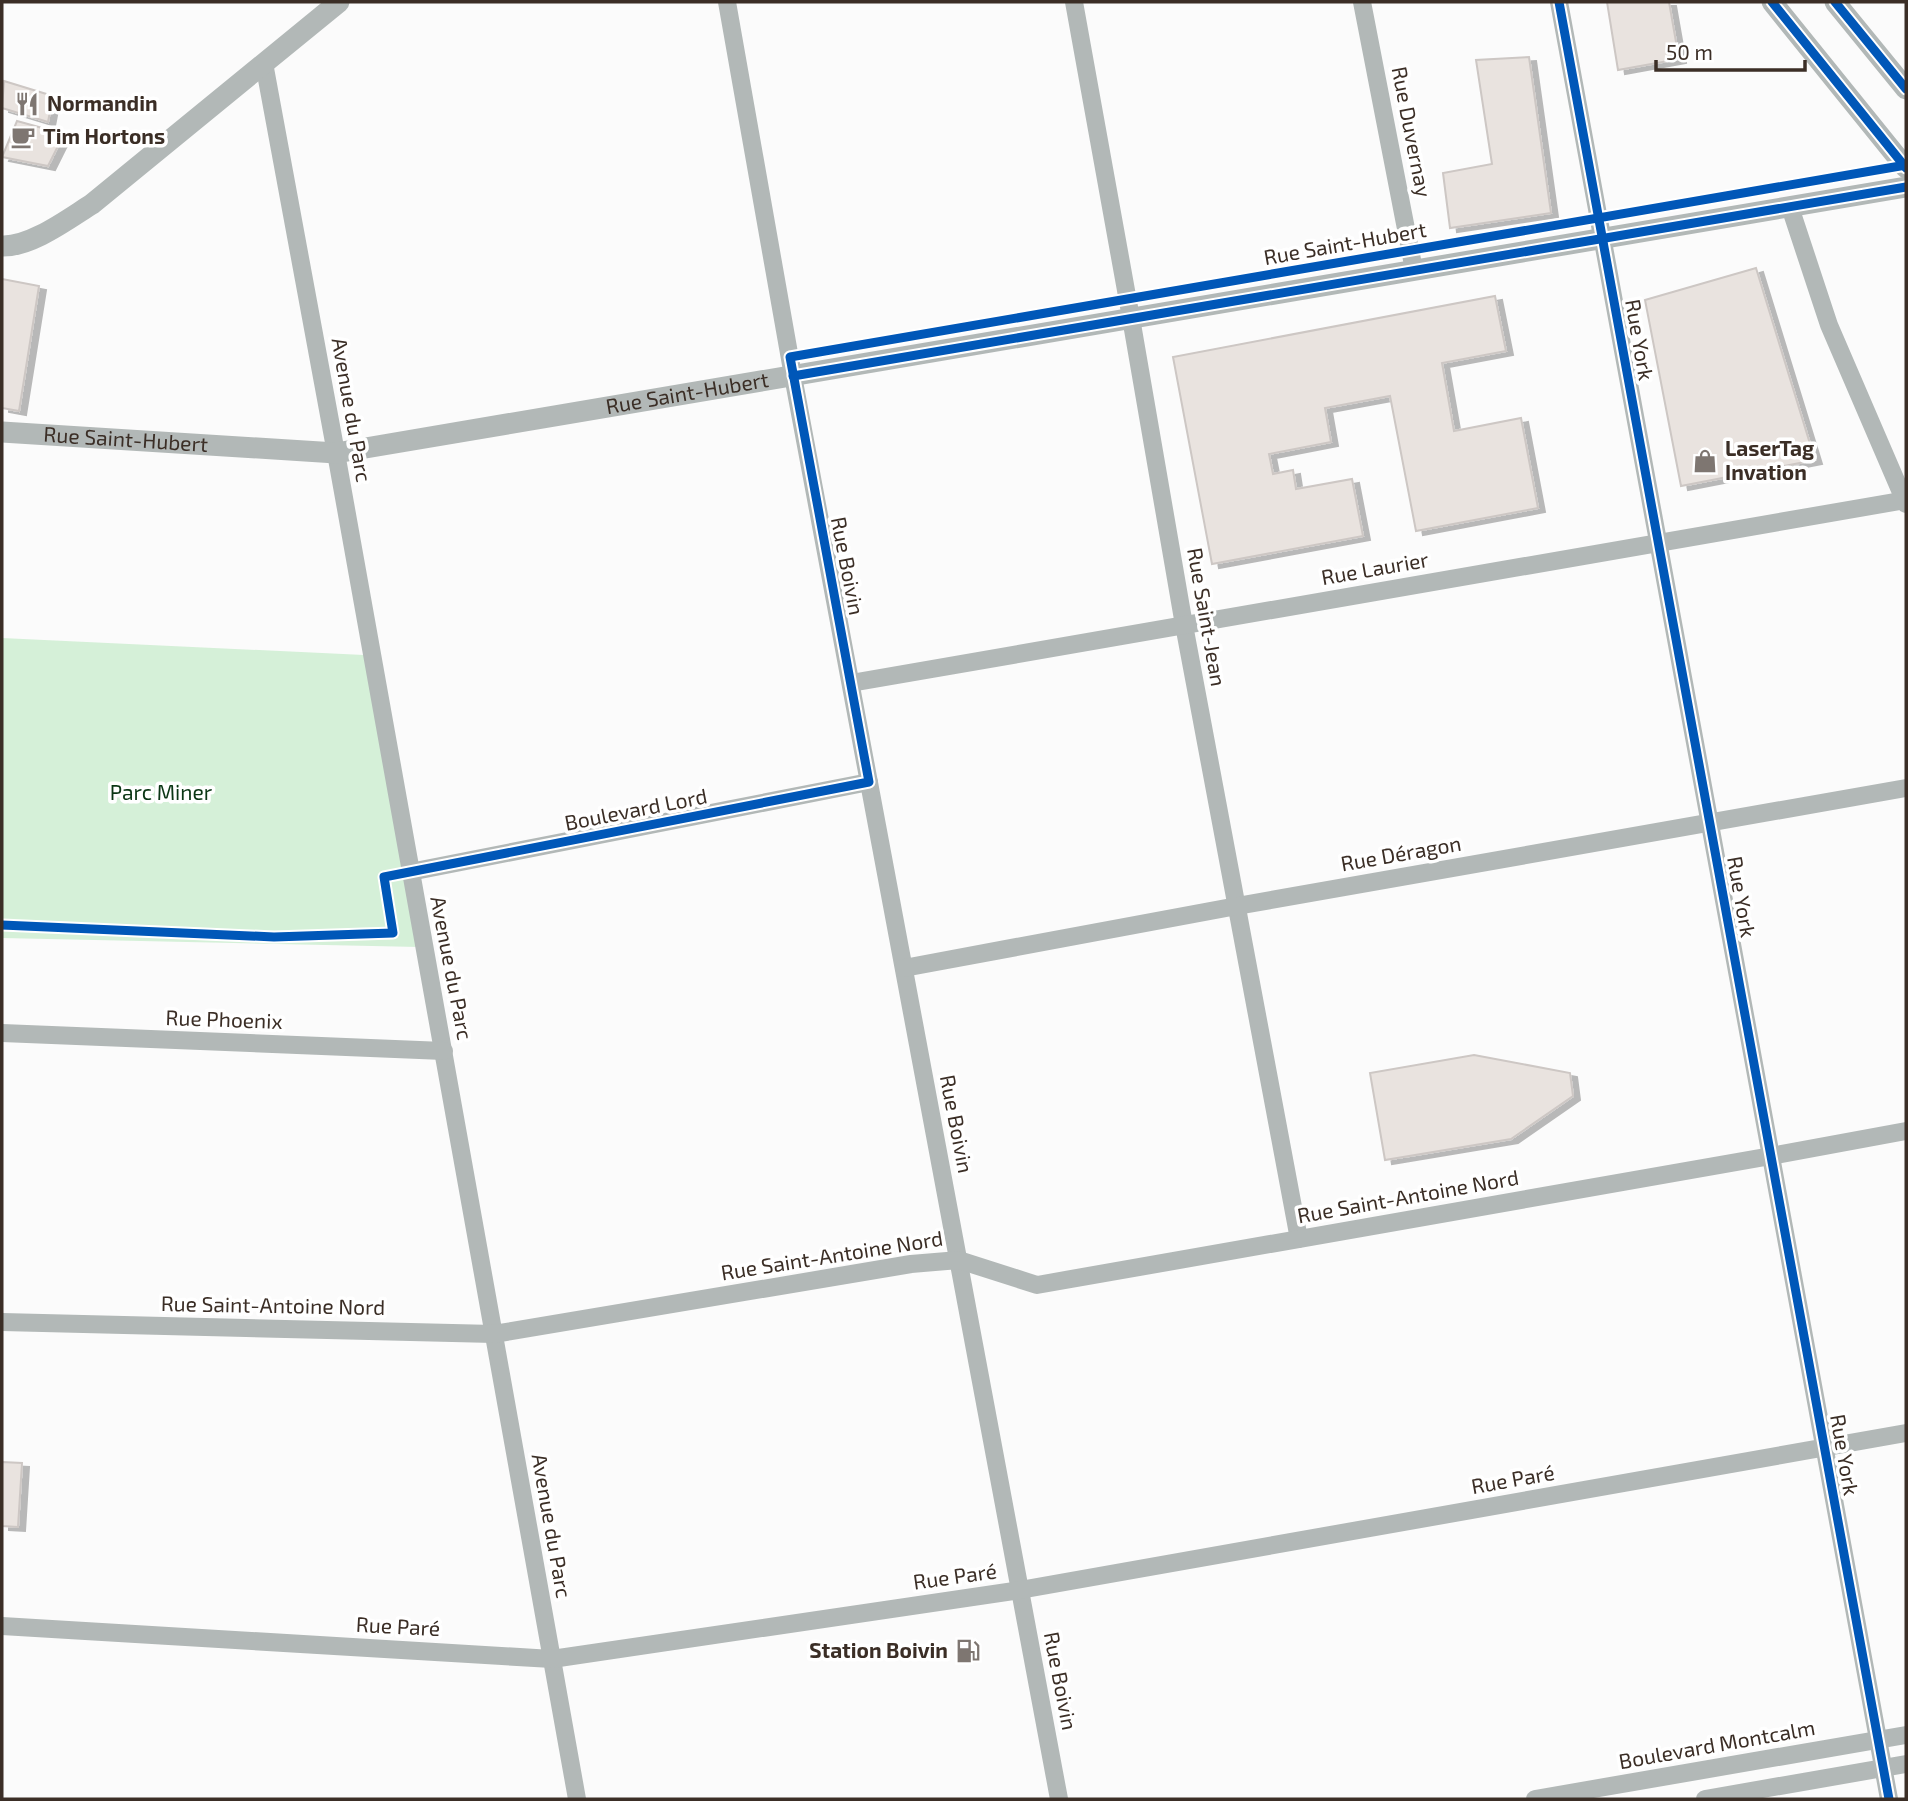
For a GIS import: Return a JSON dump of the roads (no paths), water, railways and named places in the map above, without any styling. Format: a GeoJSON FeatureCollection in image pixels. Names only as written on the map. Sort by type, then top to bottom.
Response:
{"type":"FeatureCollection","features":[{"type":"Feature","properties":{"kind":"street"},"geometry":{"type":"LineString","coordinates":[[2,246],[27,240],[56,227],[92,204],[339,2]]}},
{"type":"Feature","properties":{"kind":"street","name":"Rue Boivin"},"geometry":{"type":"LineString","coordinates":[[727,2],[793,376],[1059,1799]]}},
{"type":"Feature","properties":{"kind":"street","name":"Rue Saint-Jean"},"geometry":{"type":"LineString","coordinates":[[1074,2],[1184,625],[1299,1239]]}},
{"type":"Feature","properties":{"kind":"street","name":"Rue Duvernay"},"geometry":{"type":"LineString","coordinates":[[1362,2],[1415,271]]}},
{"type":"Feature","properties":{"kind":"street","name":"Rue York"},"geometry":{"type":"LineString","coordinates":[[1559,2],[1889,1799]]}},
{"type":"Feature","properties":{"kind":"street"},"geometry":{"type":"LineString","coordinates":[[1772,2],[1906,168]]}},
{"type":"Feature","properties":{"kind":"street"},"geometry":{"type":"LineString","coordinates":[[1835,2],[1906,89]]}},
{"type":"Feature","properties":{"kind":"street","name":"Avenue du Parc"},"geometry":{"type":"LineString","coordinates":[[264,63],[577,1799]]}},
{"type":"Feature","properties":{"kind":"street","name":"Rue Saint-Hubert"},"geometry":{"type":"LineString","coordinates":[[2,432],[336,453],[1906,187]]}},
{"type":"Feature","properties":{"kind":"street"},"geometry":{"type":"LineString","coordinates":[[1790,207],[1829,325],[1906,502]]}},
{"type":"Feature","properties":{"kind":"street","name":"Rue Laurier"},"geometry":{"type":"LineString","coordinates":[[850,683],[1906,502]]}},
{"type":"Feature","properties":{"kind":"street","name":"Boulevard Lord"},"geometry":{"type":"LineString","coordinates":[[410,872],[869,782]]}},
{"type":"Feature","properties":{"kind":"street","name":"Rue Déragon"},"geometry":{"type":"LineString","coordinates":[[904,968],[1237,906],[1906,788]]}},
{"type":"Feature","properties":{"kind":"street","name":"Rue Phoenix"},"geometry":{"type":"LineString","coordinates":[[2,1033],[444,1052]]}},
{"type":"Feature","properties":{"kind":"street","name":"Rue Saint-Antoine Nord"},"geometry":{"type":"LineString","coordinates":[[2,1322],[494,1334],[911,1264],[958,1260],[1037,1285],[1906,1130]]}},
{"type":"Feature","properties":{"kind":"street","name":"Rue Paré"},"geometry":{"type":"LineString","coordinates":[[2,1626],[552,1659],[1020,1590],[1906,1433]]}},
{"type":"Feature","properties":{"kind":"street","name":"Boulevard Montcalm"},"geometry":{"type":"LineString","coordinates":[[1535,1799],[1906,1735]]}},
{"type":"Feature","properties":{"kind":"street"},"geometry":{"type":"LineString","coordinates":[[1705,1799],[1906,1764]]}},
{"type":"Feature","properties":{"kind":"place","name":"Normandin"},"geometry":{"type":"Point","coordinates":[27,104]}},
{"type":"Feature","properties":{"kind":"place","name":"Tim Hortons"},"geometry":{"type":"Point","coordinates":[23,137]}},
{"type":"Feature","properties":{"kind":"place","name":"LaserTag Invation"},"geometry":{"type":"Point","coordinates":[1705,461]}},
{"type":"Feature","properties":{"kind":"place","name":"Station Boivin"},"geometry":{"type":"Point","coordinates":[968,1651]}},
{"type":"Feature","properties":{"kind":"park label","name":"Parc Miner"},"geometry":{"type":"Point","coordinates":[161,793]}}]}
